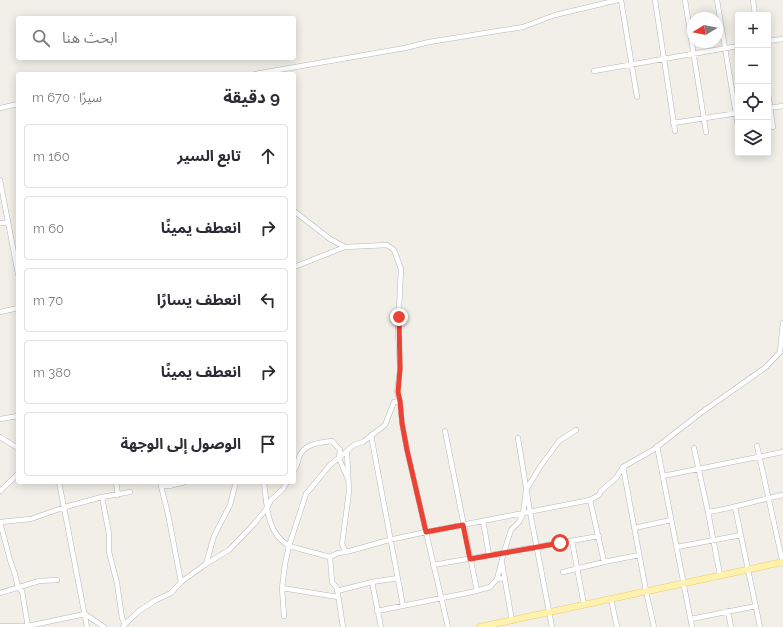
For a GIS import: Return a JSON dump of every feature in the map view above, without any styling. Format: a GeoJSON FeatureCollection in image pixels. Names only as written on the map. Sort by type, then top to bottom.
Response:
{"type":"FeatureCollection","features":[{"type":"Feature","properties":{"kind":"main road"},"geometry":{"type":"LineString","coordinates":[[483,627],[783,562]]}},
{"type":"Feature","properties":{"kind":"street"},"geometry":{"type":"LineString","coordinates":[[267,72],[405,48],[429,42],[522,27],[555,15],[618,0]]}},
{"type":"Feature","properties":{"kind":"street"},"geometry":{"type":"LineString","coordinates":[[621,0],[637,97]]}},
{"type":"Feature","properties":{"kind":"street"},"geometry":{"type":"LineString","coordinates":[[655,0],[674,131]]}},
{"type":"Feature","properties":{"kind":"street"},"geometry":{"type":"LineString","coordinates":[[685,0],[706,132]]}},
{"type":"Feature","properties":{"kind":"street"},"geometry":{"type":"LineString","coordinates":[[717,0],[735,102]]}},
{"type":"Feature","properties":{"kind":"street"},"geometry":{"type":"LineString","coordinates":[[753,0],[755,12]]}},
{"type":"Feature","properties":{"kind":"street"},"geometry":{"type":"LineString","coordinates":[[771,41],[783,39]]}},
{"type":"Feature","properties":{"kind":"street"},"geometry":{"type":"LineString","coordinates":[[594,70],[735,46]]}},
{"type":"Feature","properties":{"kind":"street"},"geometry":{"type":"LineString","coordinates":[[0,108],[16,104]]}},
{"type":"Feature","properties":{"kind":"street"},"geometry":{"type":"LineString","coordinates":[[771,108],[783,106]]}},
{"type":"Feature","properties":{"kind":"street"},"geometry":{"type":"LineString","coordinates":[[673,123],[735,113]]}},
{"type":"Feature","properties":{"kind":"street"},"geometry":{"type":"LineString","coordinates":[[771,118],[773,127]]}},
{"type":"Feature","properties":{"kind":"street"},"geometry":{"type":"LineString","coordinates":[[0,180],[16,264]]}},
{"type":"Feature","properties":{"kind":"street"},"geometry":{"type":"LineString","coordinates":[[296,213],[330,239],[345,247]]}},
{"type":"Feature","properties":{"kind":"street"},"geometry":{"type":"LineString","coordinates":[[0,223],[8,223]]}},
{"type":"Feature","properties":{"kind":"street"},"geometry":{"type":"LineString","coordinates":[[296,266],[345,247],[387,245],[394,250],[401,269],[398,330],[400,369],[398,392],[402,423],[433,566],[448,627]]}},
{"type":"Feature","properties":{"kind":"street"},"geometry":{"type":"LineString","coordinates":[[0,312],[16,308]]}},
{"type":"Feature","properties":{"kind":"street"},"geometry":{"type":"LineString","coordinates":[[264,484],[270,524],[283,543],[330,557],[338,553],[426,532],[590,500],[600,495],[601,491],[616,478],[623,467],[657,446],[766,367],[780,352],[783,323]]}},
{"type":"Feature","properties":{"kind":"street"},"geometry":{"type":"LineString","coordinates":[[284,616],[282,588],[289,546],[306,494],[330,465],[354,445],[363,442],[385,425],[394,402],[400,401]]}},
{"type":"Feature","properties":{"kind":"street"},"geometry":{"type":"LineString","coordinates":[[0,419],[16,416]]}},
{"type":"Feature","properties":{"kind":"street"},"geometry":{"type":"LineString","coordinates":[[377,611],[490,587],[497,579],[502,553],[511,530],[519,522],[523,514],[526,490],[558,441],[576,430]]}},
{"type":"Feature","properties":{"kind":"street"},"geometry":{"type":"LineString","coordinates":[[445,431],[477,590]]}},
{"type":"Feature","properties":{"kind":"street"},"geometry":{"type":"LineString","coordinates":[[371,435],[392,540],[403,606]]}},
{"type":"Feature","properties":{"kind":"street"},"geometry":{"type":"LineString","coordinates":[[0,438],[16,447]]}},
{"type":"Feature","properties":{"kind":"street"},"geometry":{"type":"LineString","coordinates":[[518,438],[536,547],[552,627]]}},
{"type":"Feature","properties":{"kind":"street"},"geometry":{"type":"LineString","coordinates":[[296,468],[298,466],[300,456],[310,445],[332,441],[340,450],[339,458],[349,480]]}},
{"type":"Feature","properties":{"kind":"street"},"geometry":{"type":"LineString","coordinates":[[657,446],[692,627]]}},
{"type":"Feature","properties":{"kind":"street"},"geometry":{"type":"LineString","coordinates":[[757,446],[767,498],[783,562]]}},
{"type":"Feature","properties":{"kind":"street"},"geometry":{"type":"LineString","coordinates":[[694,448],[720,575]]}},
{"type":"Feature","properties":{"kind":"street"},"geometry":{"type":"LineString","coordinates":[[346,552],[342,544],[349,480],[347,452]]}},
{"type":"Feature","properties":{"kind":"street"},"geometry":{"type":"LineString","coordinates":[[663,476],[783,452]]}},
{"type":"Feature","properties":{"kind":"street"},"geometry":{"type":"LineString","coordinates":[[623,467],[654,627]]}},
{"type":"Feature","properties":{"kind":"street"},"geometry":{"type":"LineString","coordinates":[[0,491],[16,476]]}},
{"type":"Feature","properties":{"kind":"street"},"geometry":{"type":"LineString","coordinates":[[60,484],[87,627]]}},
{"type":"Feature","properties":{"kind":"street"},"geometry":{"type":"LineString","coordinates":[[116,484],[118,495]]}},
{"type":"Feature","properties":{"kind":"street"},"geometry":{"type":"LineString","coordinates":[[177,484],[169,486],[160,484],[168,514],[181,582]]}},
{"type":"Feature","properties":{"kind":"street"},"geometry":{"type":"LineString","coordinates":[[206,564],[214,536],[230,505],[235,484]]}},
{"type":"Feature","properties":{"kind":"street"},"geometry":{"type":"LineString","coordinates":[[102,497],[109,534],[109,552],[117,583],[124,625],[156,600],[171,593],[181,582],[206,564],[229,550],[254,524],[267,508],[271,500],[283,489],[286,484]]}},
{"type":"Feature","properties":{"kind":"street"},"geometry":{"type":"LineString","coordinates":[[28,626],[22,591],[18,588],[0,522],[31,519],[65,507],[102,497],[130,492]]}},
{"type":"Feature","properties":{"kind":"street"},"geometry":{"type":"LineString","coordinates":[[708,512],[783,495]]}},
{"type":"Feature","properties":{"kind":"street"},"geometry":{"type":"LineString","coordinates":[[590,500],[604,562]]}},
{"type":"Feature","properties":{"kind":"street"},"geometry":{"type":"LineString","coordinates":[[735,507],[760,627]]}},
{"type":"Feature","properties":{"kind":"street"},"geometry":{"type":"LineString","coordinates":[[634,528],[671,520]]}},
{"type":"Feature","properties":{"kind":"street"},"geometry":{"type":"LineString","coordinates":[[483,521],[489,555]]}},
{"type":"Feature","properties":{"kind":"street"},"geometry":{"type":"LineString","coordinates":[[677,548],[741,535]]}},
{"type":"Feature","properties":{"kind":"street"},"geometry":{"type":"LineString","coordinates":[[433,566],[598,536]]}},
{"type":"Feature","properties":{"kind":"street"},"geometry":{"type":"LineString","coordinates":[[572,541],[584,605]]}},
{"type":"Feature","properties":{"kind":"street"},"geometry":{"type":"LineString","coordinates":[[563,572],[639,555]]}},
{"type":"Feature","properties":{"kind":"street"},"geometry":{"type":"LineString","coordinates":[[330,557],[332,582],[337,591],[344,627]]}},
{"type":"Feature","properties":{"kind":"street"},"geometry":{"type":"LineString","coordinates":[[501,561],[512,620]]}},
{"type":"Feature","properties":{"kind":"street"},"geometry":{"type":"LineString","coordinates":[[337,591],[372,582],[398,578]]}},
{"type":"Feature","properties":{"kind":"street"},"geometry":{"type":"LineString","coordinates":[[497,579],[504,578]]}},
{"type":"Feature","properties":{"kind":"street"},"geometry":{"type":"LineString","coordinates":[[0,593],[38,581],[57,580]]}},
{"type":"Feature","properties":{"kind":"street"},"geometry":{"type":"LineString","coordinates":[[372,582],[381,627]]}},
{"type":"Feature","properties":{"kind":"street"},"geometry":{"type":"LineString","coordinates":[[282,588],[338,597]]}},
{"type":"Feature","properties":{"kind":"street"},"geometry":{"type":"LineString","coordinates":[[611,599],[617,627]]}},
{"type":"Feature","properties":{"kind":"street"},"geometry":{"type":"LineString","coordinates":[[691,619],[756,606]]}},
{"type":"Feature","properties":{"kind":"street"},"geometry":{"type":"LineString","coordinates":[[728,612],[731,627]]}},
{"type":"Feature","properties":{"kind":"street"},"geometry":{"type":"LineString","coordinates":[[0,626],[28,626],[85,614],[104,627]]}},
{"type":"Feature","properties":{"kind":"route"},"geometry":{"type":"LineString","coordinates":[[399,317],[398,330],[400,369],[398,392],[407,450],[426,532],[463,525],[470,559],[560,543]]}}]}
